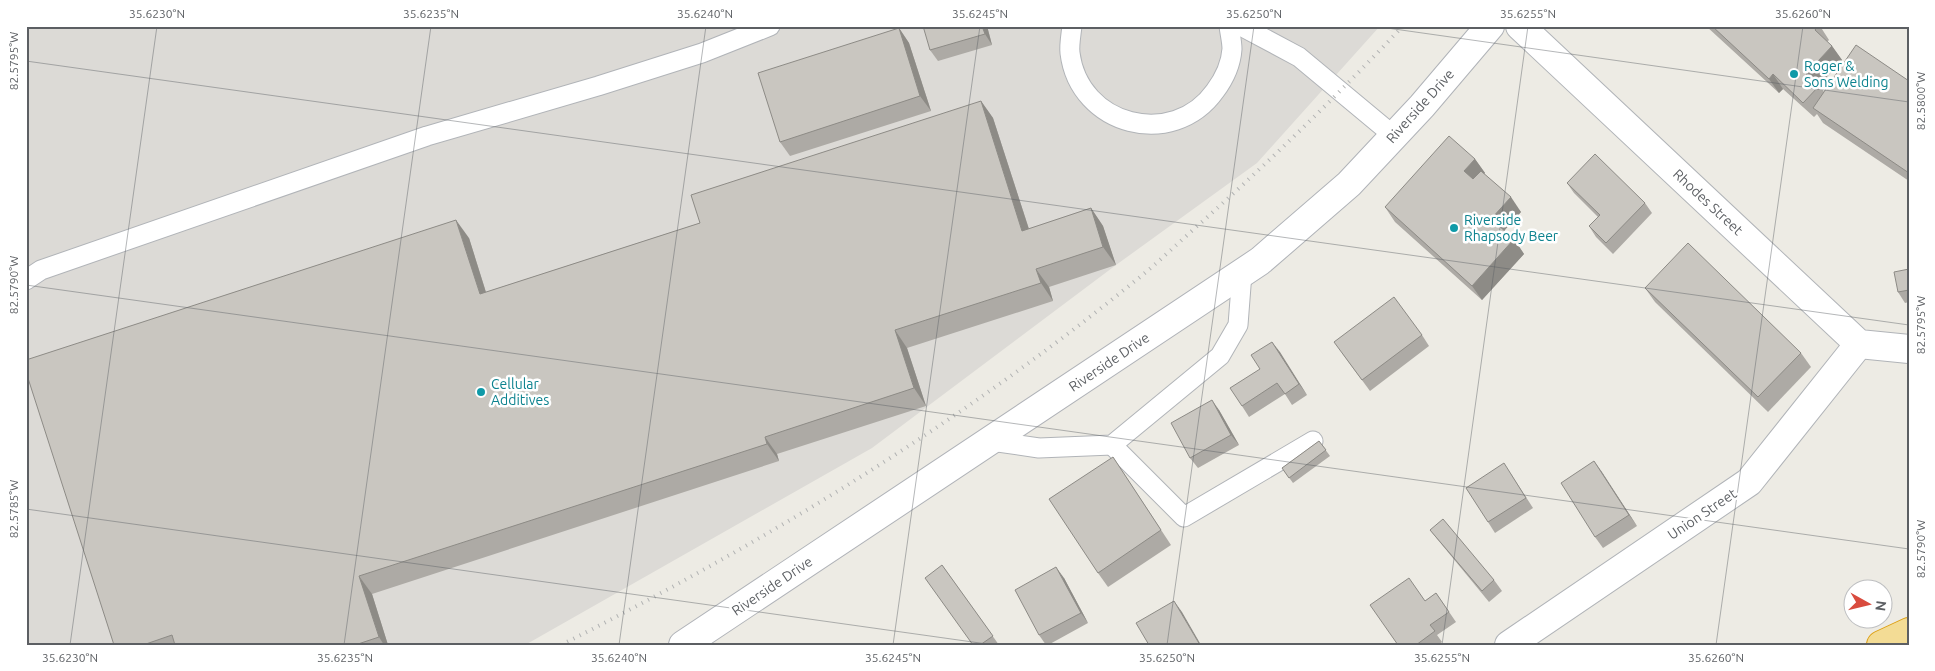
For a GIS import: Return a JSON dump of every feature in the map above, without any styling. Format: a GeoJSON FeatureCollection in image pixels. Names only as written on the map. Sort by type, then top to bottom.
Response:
{"type":"FeatureCollection","features":[{"type":"Feature","properties":{"kind":"highway"},"geometry":{"type":"LineString","coordinates":[[1881,645],[1909,632]]}},
{"type":"Feature","properties":{"kind":"main road","name":"Riverside Drive"},"geometry":{"type":"LineString","coordinates":[[683,645],[1260,261],[1349,184],[1394,136],[1490,26]]}},
{"type":"Feature","properties":{"kind":"main road","name":"Rhodes Street"},"geometry":{"type":"LineString","coordinates":[[1520,26],[1859,344]]}},
{"type":"Feature","properties":{"kind":"main road"},"geometry":{"type":"LineString","coordinates":[[1859,344],[1909,349]]}},
{"type":"Feature","properties":{"kind":"main road","name":"Union Street"},"geometry":{"type":"LineString","coordinates":[[1509,645],[1749,482],[1859,344]]}},
{"type":"Feature","properties":{"kind":"lane"},"geometry":{"type":"LineString","coordinates":[[26,280],[41,270],[427,136],[702,53],[770,26]]}},
{"type":"Feature","properties":{"kind":"lane"},"geometry":{"type":"LineString","coordinates":[[1072,26],[1070,53],[1078,82],[1097,105],[1122,120],[1152,126],[1181,119],[1207,103],[1224,79],[1232,50],[1229,26]]}},
{"type":"Feature","properties":{"kind":"lane"},"geometry":{"type":"LineString","coordinates":[[1241,26],[1299,58],[1394,136]]}},
{"type":"Feature","properties":{"kind":"lane"},"geometry":{"type":"LineString","coordinates":[[991,441],[1039,448],[1112,445],[1220,356],[1238,325],[1242,273]]}},
{"type":"Feature","properties":{"kind":"lane"},"geometry":{"type":"LineString","coordinates":[[1112,445],[1184,517],[1313,441]]}},
{"type":"Feature","properties":{"kind":"shaded area"},"geometry":{"type":"Polygon","coordinates":[[[26,26],[1380,26],[1257,163],[1116,265],[872,448],[525,645],[26,645],[26,26]]]}},
{"type":"Feature","properties":{"kind":"building"},"geometry":{"type":"Polygon","coordinates":[[[923,26],[982,26],[985,34],[930,50],[923,26]]]}},
{"type":"Feature","properties":{"kind":"building","name":"Roger & Sons Welding"},"geometry":{"type":"Polygon","coordinates":[[[1712,26],[1818,26],[1815,30],[1832,46],[1806,74],[1819,86],[1803,103],[1773,74],[1769,79],[1712,26]]]}},
{"type":"Feature","properties":{"kind":"building"},"geometry":{"type":"Polygon","coordinates":[[[899,28],[920,96],[780,142],[758,73],[899,28]]]}},
{"type":"Feature","properties":{"kind":"building"},"geometry":{"type":"Polygon","coordinates":[[[1856,45],[1909,81],[1909,173],[1813,108],[1856,45]]]}},
{"type":"Feature","properties":{"kind":"building","name":"Cellular Additives"},"geometry":{"type":"Polygon","coordinates":[[[981,101],[1022,231],[1091,208],[1103,247],[1036,269],[1041,283],[895,330],[914,388],[765,437],[767,444],[359,576],[379,637],[355,645],[175,645],[172,635],[143,645],[114,645],[26,372],[26,360],[456,220],[480,294],[700,223],[691,195],[981,101]]]}},
{"type":"Feature","properties":{"kind":"building","name":"Riverside Rhapsody Beer"},"geometry":{"type":"Polygon","coordinates":[[[1449,136],[1475,159],[1464,171],[1473,179],[1481,171],[1511,197],[1491,219],[1514,239],[1472,286],[1385,207],[1449,136]]]}},
{"type":"Feature","properties":{"kind":"building"},"geometry":{"type":"Polygon","coordinates":[[[1595,154],[1645,203],[1606,243],[1589,226],[1600,215],[1567,183],[1595,154]]]}},
{"type":"Feature","properties":{"kind":"building"},"geometry":{"type":"Polygon","coordinates":[[[1688,243],[1801,353],[1758,397],[1645,288],[1688,243]]]}},
{"type":"Feature","properties":{"kind":"building"},"geometry":{"type":"Polygon","coordinates":[[[1909,269],[1909,290],[1898,292],[1894,272],[1909,269]]]}},
{"type":"Feature","properties":{"kind":"building"},"geometry":{"type":"Polygon","coordinates":[[[1394,297],[1422,335],[1362,380],[1334,342],[1394,297]]]}},
{"type":"Feature","properties":{"kind":"building"},"geometry":{"type":"Polygon","coordinates":[[[1272,342],[1299,384],[1285,394],[1277,383],[1242,406],[1230,388],[1260,369],[1251,355],[1272,342]]]}},
{"type":"Feature","properties":{"kind":"building"},"geometry":{"type":"Polygon","coordinates":[[[1212,400],[1231,435],[1190,458],[1171,423],[1212,400]]]}},
{"type":"Feature","properties":{"kind":"building"},"geometry":{"type":"Polygon","coordinates":[[[1319,441],[1326,450],[1289,478],[1282,468],[1319,441]]]}},
{"type":"Feature","properties":{"kind":"building"},"geometry":{"type":"Polygon","coordinates":[[[1113,457],[1161,530],[1098,573],[1049,499],[1113,457]]]}},
{"type":"Feature","properties":{"kind":"building"},"geometry":{"type":"Polygon","coordinates":[[[1594,461],[1629,515],[1595,537],[1561,483],[1594,461]]]}},
{"type":"Feature","properties":{"kind":"building"},"geometry":{"type":"Polygon","coordinates":[[[1504,463],[1526,498],[1488,522],[1466,488],[1504,463]]]}},
{"type":"Feature","properties":{"kind":"building"},"geometry":{"type":"Polygon","coordinates":[[[1443,519],[1494,580],[1482,591],[1430,530],[1443,519]]]}},
{"type":"Feature","properties":{"kind":"building"},"geometry":{"type":"Polygon","coordinates":[[[942,565],[993,636],[980,645],[973,645],[925,578],[942,565]]]}},
{"type":"Feature","properties":{"kind":"building"},"geometry":{"type":"Polygon","coordinates":[[[1056,567],[1081,613],[1039,635],[1015,590],[1056,567]]]}},
{"type":"Feature","properties":{"kind":"building"},"geometry":{"type":"Polygon","coordinates":[[[1409,578],[1425,601],[1436,593],[1449,612],[1430,625],[1435,631],[1416,645],[1398,645],[1370,605],[1409,578]]]}},
{"type":"Feature","properties":{"kind":"building"},"geometry":{"type":"Polygon","coordinates":[[[1174,601],[1200,645],[1149,645],[1136,623],[1174,601]]]}},
{"type":"Feature","properties":{"kind":"railway"},"geometry":{"type":"LineString","coordinates":[[561,645],[637,606],[785,523],[930,432],[1000,384],[1068,334],[1161,259],[1280,150],[1403,26]]}},
{"type":"Feature","properties":{"kind":"place","name":"Roger & Sons Welding"},"geometry":{"type":"Point","coordinates":[1794,74]}},
{"type":"Feature","properties":{"kind":"place","name":"Riverside Rhapsody Beer"},"geometry":{"type":"Point","coordinates":[1454,228]}},
{"type":"Feature","properties":{"kind":"place","name":"Cellular Additives"},"geometry":{"type":"Point","coordinates":[481,392]}}]}
